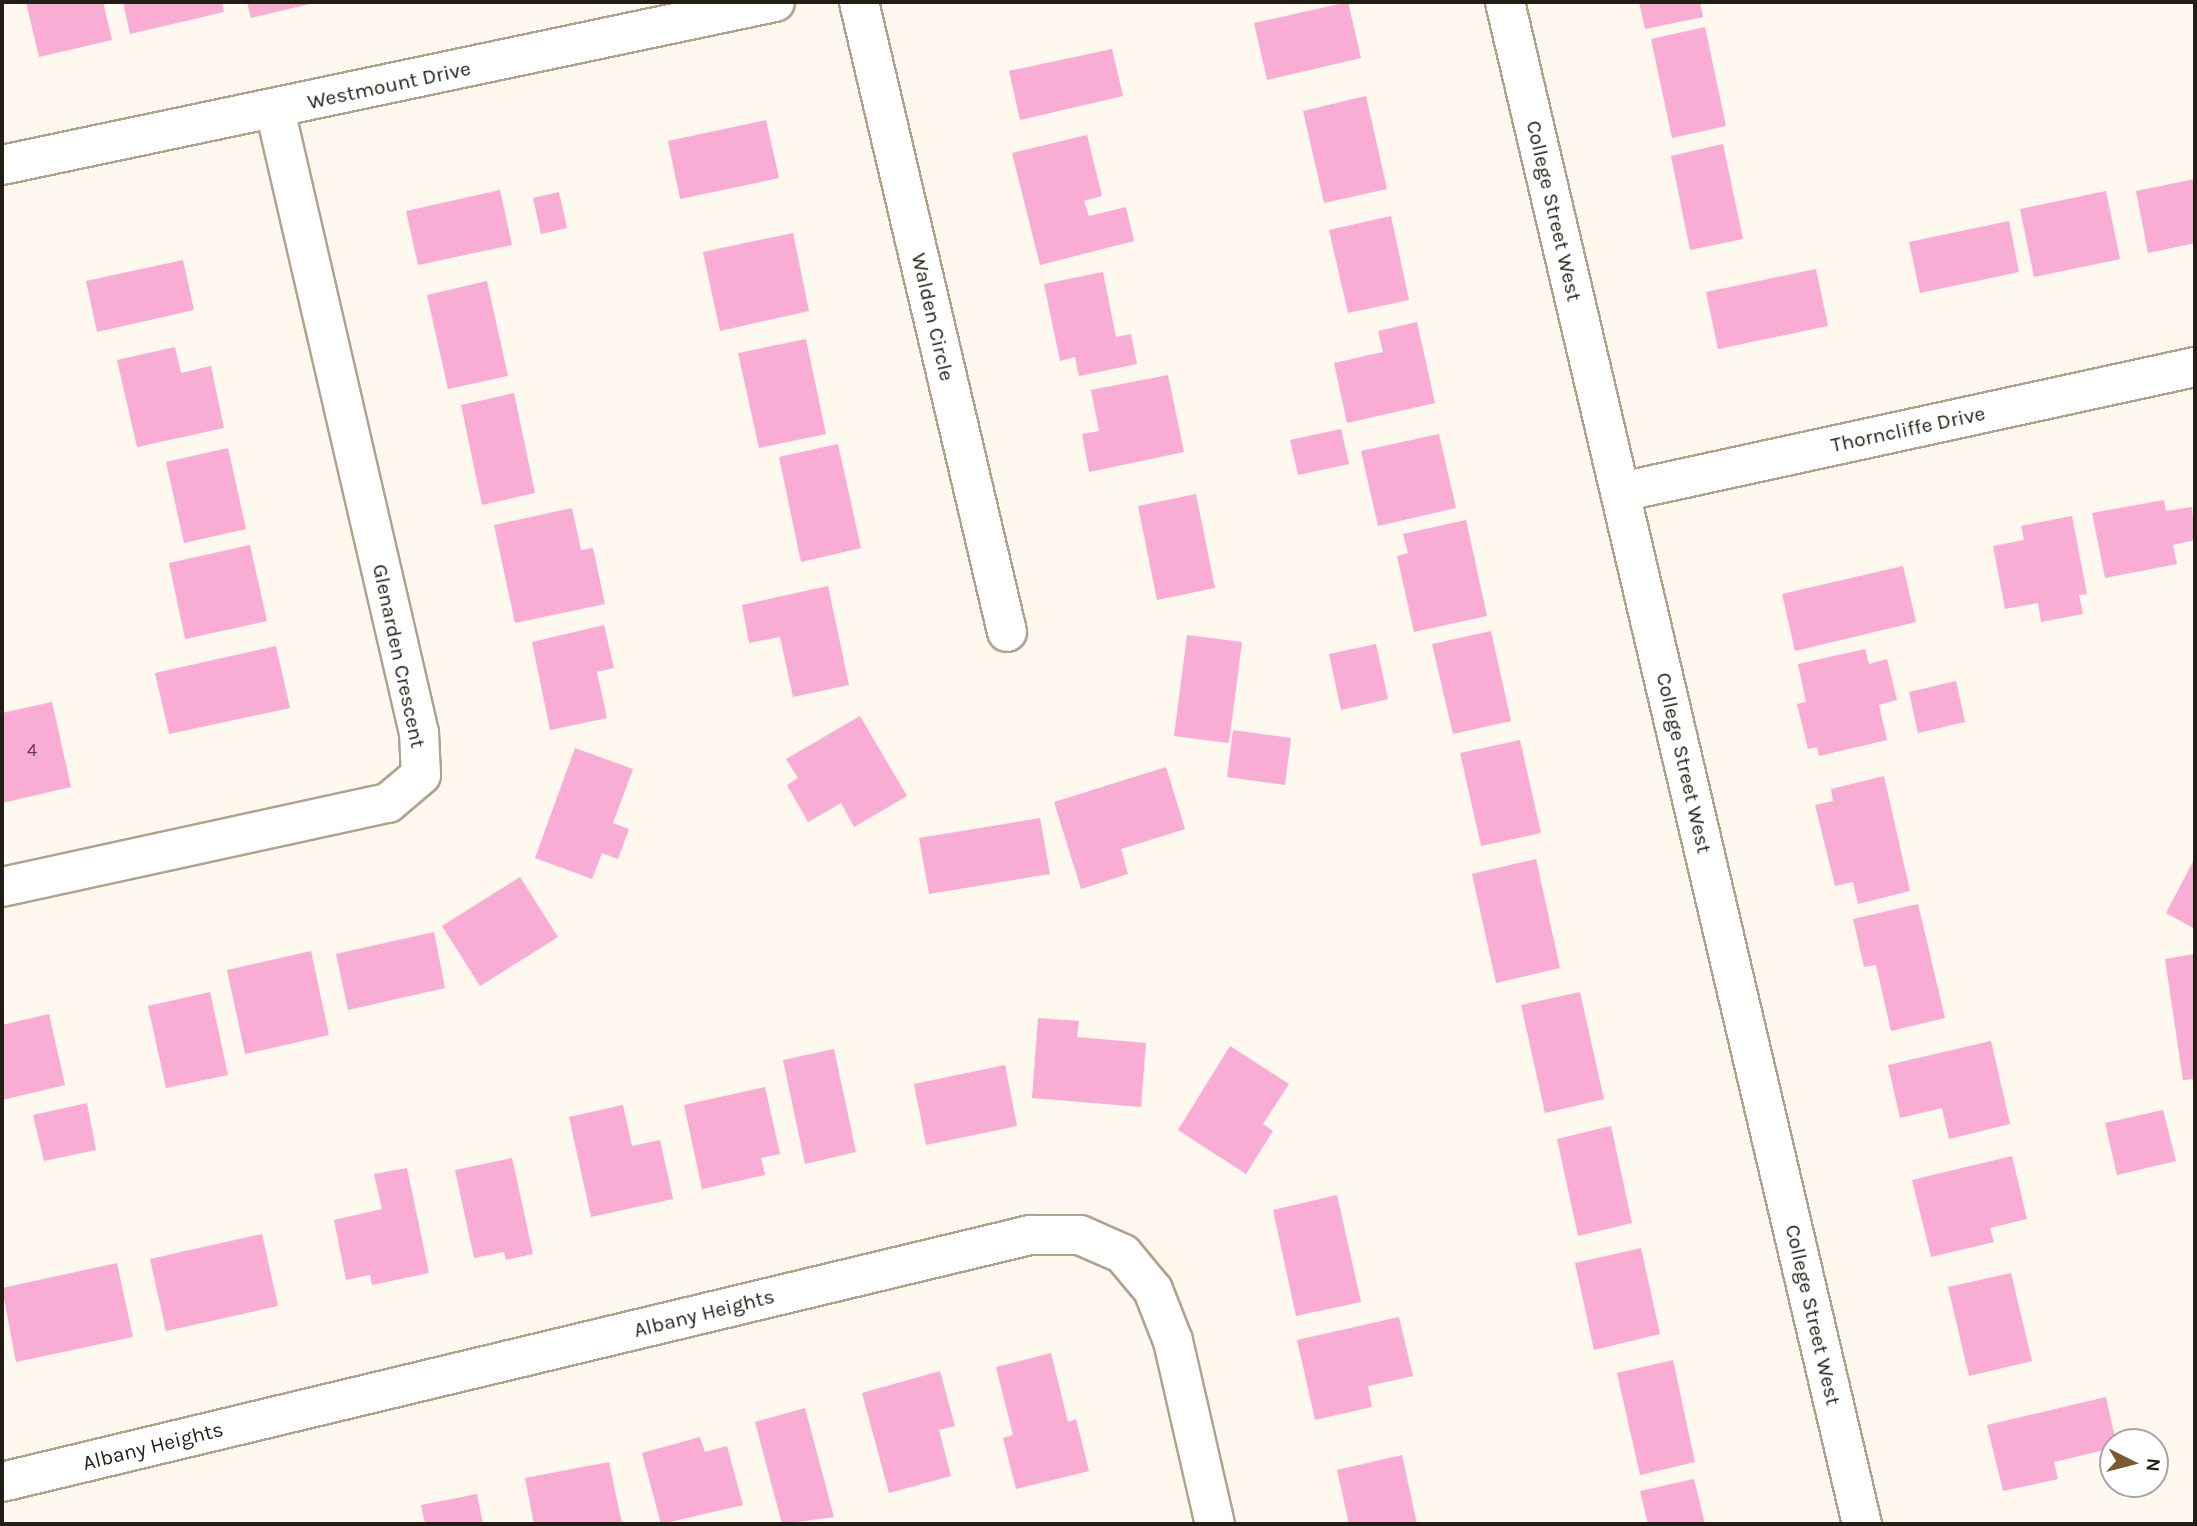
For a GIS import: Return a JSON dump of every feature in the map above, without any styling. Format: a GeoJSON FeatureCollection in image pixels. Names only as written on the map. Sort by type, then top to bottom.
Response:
{"type":"FeatureCollection","features":[{"type":"Feature","properties":{"kind":"street","name":"Westmount Drive"},"geometry":{"type":"LineString","coordinates":[[2,165],[275,110],[775,2]]}},
{"type":"Feature","properties":{"kind":"street","name":"Walden Circle"},"geometry":{"type":"LineString","coordinates":[[859,2],[1007,632]]}},
{"type":"Feature","properties":{"kind":"street","name":"College Street West"},"geometry":{"type":"LineString","coordinates":[[1505,2],[1862,1524]]}},
{"type":"Feature","properties":{"kind":"street","name":"Glenarden Crescent"},"geometry":{"type":"LineString","coordinates":[[2,887],[388,803],[421,775],[419,733],[275,110]]}},
{"type":"Feature","properties":{"kind":"street","name":"Thorncliffe Drive"},"geometry":{"type":"LineString","coordinates":[[1620,492],[2195,367]]}},
{"type":"Feature","properties":{"kind":"street","name":"Albany Heights"},"geometry":{"type":"LineString","coordinates":[[2,1482],[1030,1235],[1080,1235],[1123,1254],[1153,1290],[1173,1341],[1215,1524]]}},
{"type":"Feature","properties":{"kind":"building"},"geometry":{"type":"Polygon","coordinates":[[[26,2],[103,2],[112,40],[39,57],[26,2]]]}},
{"type":"Feature","properties":{"kind":"building"},"geometry":{"type":"Polygon","coordinates":[[[123,2],[222,2],[224,12],[130,34],[123,2]]]}},
{"type":"Feature","properties":{"kind":"building"},"geometry":{"type":"Polygon","coordinates":[[[247,2],[314,2],[314,3],[251,18],[247,2]]]}},
{"type":"Feature","properties":{"kind":"building"},"geometry":{"type":"Polygon","coordinates":[[[1348,2],[1361,58],[1267,80],[1254,23],[1348,2]]]}},
{"type":"Feature","properties":{"kind":"building"},"geometry":{"type":"Polygon","coordinates":[[[1639,2],[1700,2],[1703,17],[1645,29],[1639,2]]]}},
{"type":"Feature","properties":{"kind":"building"},"geometry":{"type":"Polygon","coordinates":[[[1705,27],[1726,126],[1672,138],[1651,39],[1705,27]]]}},
{"type":"Feature","properties":{"kind":"building"},"geometry":{"type":"Polygon","coordinates":[[[1112,49],[1123,96],[1020,120],[1009,71],[1112,49]]]}},
{"type":"Feature","properties":{"kind":"building"},"geometry":{"type":"Polygon","coordinates":[[[1366,96],[1387,189],[1324,203],[1303,111],[1366,96]]]}},
{"type":"Feature","properties":{"kind":"building"},"geometry":{"type":"Polygon","coordinates":[[[766,120],[779,178],[680,199],[668,141],[766,120]]]}},
{"type":"Feature","properties":{"kind":"building"},"geometry":{"type":"Polygon","coordinates":[[[1087,135],[1102,196],[1084,201],[1089,216],[1126,207],[1134,241],[1040,265],[1012,153],[1087,135]]]}},
{"type":"Feature","properties":{"kind":"building"},"geometry":{"type":"Polygon","coordinates":[[[1723,144],[1743,239],[1690,250],[1671,156],[1723,144]]]}},
{"type":"Feature","properties":{"kind":"building"},"geometry":{"type":"Polygon","coordinates":[[[2195,179],[2195,243],[2148,253],[2136,191],[2195,179]]]}},
{"type":"Feature","properties":{"kind":"building"},"geometry":{"type":"Polygon","coordinates":[[[500,190],[512,245],[418,265],[406,211],[500,190]]]}},
{"type":"Feature","properties":{"kind":"building"},"geometry":{"type":"Polygon","coordinates":[[[2106,191],[2120,259],[2034,277],[2020,209],[2106,191]]]}},
{"type":"Feature","properties":{"kind":"building"},"geometry":{"type":"Polygon","coordinates":[[[559,192],[567,228],[541,234],[533,198],[559,192]]]}},
{"type":"Feature","properties":{"kind":"building"},"geometry":{"type":"Polygon","coordinates":[[[1391,216],[1409,300],[1348,313],[1329,230],[1391,216]]]}},
{"type":"Feature","properties":{"kind":"building"},"geometry":{"type":"Polygon","coordinates":[[[2009,221],[2019,272],[1920,293],[1909,242],[2009,221]]]}},
{"type":"Feature","properties":{"kind":"building"},"geometry":{"type":"Polygon","coordinates":[[[793,233],[809,311],[720,331],[703,252],[793,233]]]}},
{"type":"Feature","properties":{"kind":"building"},"geometry":{"type":"Polygon","coordinates":[[[183,260],[194,310],[97,332],[86,281],[183,260]]]}},
{"type":"Feature","properties":{"kind":"building"},"geometry":{"type":"Polygon","coordinates":[[[1816,269],[1828,326],[1718,349],[1706,292],[1816,269]]]}},
{"type":"Feature","properties":{"kind":"building"},"geometry":{"type":"Polygon","coordinates":[[[1103,272],[1116,337],[1131,334],[1137,364],[1079,376],[1075,357],[1060,361],[1044,284],[1103,272]]]}},
{"type":"Feature","properties":{"kind":"building"},"geometry":{"type":"Polygon","coordinates":[[[487,281],[508,376],[448,389],[427,295],[487,281]]]}},
{"type":"Feature","properties":{"kind":"building"},"geometry":{"type":"Polygon","coordinates":[[[1417,322],[1435,403],[1347,423],[1334,363],[1383,352],[1378,331],[1417,322]]]}},
{"type":"Feature","properties":{"kind":"building"},"geometry":{"type":"Polygon","coordinates":[[[806,339],[826,434],[759,448],[738,353],[806,339]]]}},
{"type":"Feature","properties":{"kind":"building"},"geometry":{"type":"Polygon","coordinates":[[[175,347],[181,373],[211,366],[224,428],[137,447],[117,360],[175,347]]]}},
{"type":"Feature","properties":{"kind":"building"},"geometry":{"type":"Polygon","coordinates":[[[1168,375],[1184,452],[1089,472],[1082,434],[1099,431],[1091,390],[1168,375]]]}},
{"type":"Feature","properties":{"kind":"building"},"geometry":{"type":"Polygon","coordinates":[[[514,393],[535,493],[482,505],[461,405],[514,393]]]}},
{"type":"Feature","properties":{"kind":"building"},"geometry":{"type":"Polygon","coordinates":[[[1341,429],[1349,464],[1298,475],[1290,440],[1341,429]]]}},
{"type":"Feature","properties":{"kind":"building"},"geometry":{"type":"Polygon","coordinates":[[[1439,434],[1456,508],[1378,526],[1361,451],[1439,434]]]}},
{"type":"Feature","properties":{"kind":"building"},"geometry":{"type":"Polygon","coordinates":[[[838,444],[861,548],[801,562],[779,457],[838,444]]]}},
{"type":"Feature","properties":{"kind":"building"},"geometry":{"type":"Polygon","coordinates":[[[228,448],[246,529],[184,543],[166,462],[228,448]]]}},
{"type":"Feature","properties":{"kind":"building"},"geometry":{"type":"Polygon","coordinates":[[[1196,494],[1215,588],[1157,600],[1138,506],[1196,494]]]}},
{"type":"Feature","properties":{"kind":"building"},"geometry":{"type":"Polygon","coordinates":[[[2164,500],[2166,511],[2192,507],[2195,540],[2173,545],[2177,564],[2105,578],[2092,513],[2164,500]]]}},
{"type":"Feature","properties":{"kind":"building"},"geometry":{"type":"Polygon","coordinates":[[[572,508],[581,550],[593,548],[605,604],[515,623],[494,525],[572,508]]]}},
{"type":"Feature","properties":{"kind":"building"},"geometry":{"type":"Polygon","coordinates":[[[2072,516],[2087,594],[2079,595],[2083,614],[2041,622],[2038,603],[2005,609],[1993,546],[2024,540],[2021,526],[2072,516]]]}},
{"type":"Feature","properties":{"kind":"building"},"geometry":{"type":"Polygon","coordinates":[[[1466,520],[1487,616],[1414,632],[1397,556],[1408,553],[1403,534],[1466,520]]]}},
{"type":"Feature","properties":{"kind":"building"},"geometry":{"type":"Polygon","coordinates":[[[250,545],[267,621],[185,639],[169,563],[250,545]]]}},
{"type":"Feature","properties":{"kind":"building"},"geometry":{"type":"Polygon","coordinates":[[[1903,566],[1916,622],[1795,651],[1782,594],[1903,566]]]}},
{"type":"Feature","properties":{"kind":"building"},"geometry":{"type":"Polygon","coordinates":[[[828,586],[849,685],[793,697],[780,637],[749,643],[742,605],[828,586]]]}},
{"type":"Feature","properties":{"kind":"building"},"geometry":{"type":"Polygon","coordinates":[[[604,625],[614,668],[597,672],[607,718],[550,730],[532,642],[604,625]]]}},
{"type":"Feature","properties":{"kind":"building"},"geometry":{"type":"Polygon","coordinates":[[[1491,631],[1511,721],[1453,734],[1432,644],[1491,631]]]}},
{"type":"Feature","properties":{"kind":"building"},"geometry":{"type":"Polygon","coordinates":[[[1187,635],[1242,642],[1229,743],[1174,736],[1187,635]]]}},
{"type":"Feature","properties":{"kind":"building"},"geometry":{"type":"Polygon","coordinates":[[[1376,644],[1388,699],[1341,710],[1329,654],[1376,644]]]}},
{"type":"Feature","properties":{"kind":"building"},"geometry":{"type":"Polygon","coordinates":[[[276,646],[290,708],[169,734],[155,673],[276,646]]]}},
{"type":"Feature","properties":{"kind":"building"},"geometry":{"type":"Polygon","coordinates":[[[1865,649],[1869,664],[1887,659],[1897,700],[1879,705],[1887,740],[1819,756],[1817,747],[1808,749],[1797,704],[1806,702],[1798,664],[1865,649]]]}},
{"type":"Feature","properties":{"kind":"building"},"geometry":{"type":"Polygon","coordinates":[[[1956,681],[1965,722],[1918,733],[1909,692],[1956,681]]]}},
{"type":"Feature","properties":{"kind":"building"},"geometry":{"type":"Polygon","coordinates":[[[52,702],[71,787],[2,803],[2,713],[52,702]]]}},
{"type":"Feature","properties":{"kind":"building"},"geometry":{"type":"Polygon","coordinates":[[[860,716],[907,796],[854,827],[841,803],[808,822],[787,785],[798,778],[786,759],[860,716]]]}},
{"type":"Feature","properties":{"kind":"building"},"geometry":{"type":"Polygon","coordinates":[[[1233,730],[1291,738],[1285,785],[1227,777],[1233,730]]]}},
{"type":"Feature","properties":{"kind":"building"},"geometry":{"type":"Polygon","coordinates":[[[1520,740],[1541,833],[1481,846],[1460,753],[1520,740]]]}},
{"type":"Feature","properties":{"kind":"building"},"geometry":{"type":"Polygon","coordinates":[[[575,748],[633,769],[613,823],[629,829],[618,859],[602,853],[592,879],[535,858],[575,748]]]}},
{"type":"Feature","properties":{"kind":"building"},"geometry":{"type":"Polygon","coordinates":[[[1166,767],[1185,829],[1121,849],[1128,874],[1081,889],[1054,802],[1166,767]]]}},
{"type":"Feature","properties":{"kind":"building"},"geometry":{"type":"Polygon","coordinates":[[[1884,776],[1910,891],[1858,904],[1853,882],[1835,886],[1815,805],[1833,801],[1831,789],[1884,776]]]}},
{"type":"Feature","properties":{"kind":"building"},"geometry":{"type":"Polygon","coordinates":[[[1040,818],[1050,874],[929,894],[919,838],[1040,818]]]}},
{"type":"Feature","properties":{"kind":"building"},"geometry":{"type":"Polygon","coordinates":[[[2195,858],[2195,929],[2166,913],[2195,858]]]}},
{"type":"Feature","properties":{"kind":"building"},"geometry":{"type":"Polygon","coordinates":[[[1536,859],[1560,968],[1496,983],[1472,874],[1536,859]]]}},
{"type":"Feature","properties":{"kind":"building"},"geometry":{"type":"Polygon","coordinates":[[[520,877],[558,937],[480,986],[442,926],[520,877]]]}},
{"type":"Feature","properties":{"kind":"building"},"geometry":{"type":"Polygon","coordinates":[[[1918,904],[1945,1018],[1891,1031],[1876,965],[1864,967],[1853,919],[1918,904]]]}},
{"type":"Feature","properties":{"kind":"building"},"geometry":{"type":"Polygon","coordinates":[[[434,932],[445,988],[348,1010],[336,954],[434,932]]]}},
{"type":"Feature","properties":{"kind":"building"},"geometry":{"type":"Polygon","coordinates":[[[311,951],[329,1035],[245,1054],[227,970],[311,951]]]}},
{"type":"Feature","properties":{"kind":"building"},"geometry":{"type":"Polygon","coordinates":[[[2195,954],[2195,1079],[2183,1080],[2165,959],[2195,954]]]}},
{"type":"Feature","properties":{"kind":"building"},"geometry":{"type":"Polygon","coordinates":[[[210,992],[228,1075],[166,1088],[148,1006],[210,992]]]}},
{"type":"Feature","properties":{"kind":"building"},"geometry":{"type":"Polygon","coordinates":[[[1580,992],[1604,1099],[1545,1113],[1521,1005],[1580,992]]]}},
{"type":"Feature","properties":{"kind":"building"},"geometry":{"type":"Polygon","coordinates":[[[49,1014],[65,1085],[2,1100],[2,1025],[49,1014]]]}},
{"type":"Feature","properties":{"kind":"building"},"geometry":{"type":"Polygon","coordinates":[[[1038,1018],[1079,1021],[1077,1037],[1146,1043],[1141,1107],[1032,1098],[1038,1018]]]}},
{"type":"Feature","properties":{"kind":"building"},"geometry":{"type":"Polygon","coordinates":[[[1991,1041],[2010,1124],[1949,1139],[1942,1108],[1900,1118],[1888,1065],[1991,1041]]]}},
{"type":"Feature","properties":{"kind":"building"},"geometry":{"type":"Polygon","coordinates":[[[1230,1046],[1289,1084],[1263,1124],[1273,1131],[1246,1174],[1178,1130],[1230,1046]]]}},
{"type":"Feature","properties":{"kind":"building"},"geometry":{"type":"Polygon","coordinates":[[[834,1049],[856,1152],[805,1164],[783,1060],[834,1049]]]}},
{"type":"Feature","properties":{"kind":"building"},"geometry":{"type":"Polygon","coordinates":[[[1005,1065],[1017,1126],[926,1145],[914,1084],[1005,1065]]]}},
{"type":"Feature","properties":{"kind":"building"},"geometry":{"type":"Polygon","coordinates":[[[765,1087],[780,1154],[761,1158],[765,1175],[702,1189],[684,1105],[765,1087]]]}},
{"type":"Feature","properties":{"kind":"building"},"geometry":{"type":"Polygon","coordinates":[[[87,1103],[96,1150],[44,1161],[33,1115],[87,1103]]]}},
{"type":"Feature","properties":{"kind":"building"},"geometry":{"type":"Polygon","coordinates":[[[623,1105],[632,1146],[660,1140],[673,1199],[591,1217],[569,1117],[623,1105]]]}},
{"type":"Feature","properties":{"kind":"building"},"geometry":{"type":"Polygon","coordinates":[[[2163,1110],[2176,1161],[2117,1175],[2105,1123],[2163,1110]]]}},
{"type":"Feature","properties":{"kind":"building"},"geometry":{"type":"Polygon","coordinates":[[[1611,1126],[1632,1223],[1578,1236],[1557,1139],[1611,1126]]]}},
{"type":"Feature","properties":{"kind":"building"},"geometry":{"type":"Polygon","coordinates":[[[2012,1156],[2027,1219],[1990,1228],[1994,1242],[1931,1257],[1912,1180],[2012,1156]]]}},
{"type":"Feature","properties":{"kind":"building"},"geometry":{"type":"Polygon","coordinates":[[[512,1158],[533,1254],[506,1260],[504,1252],[474,1258],[455,1170],[512,1158]]]}},
{"type":"Feature","properties":{"kind":"building"},"geometry":{"type":"Polygon","coordinates":[[[407,1168],[429,1273],[372,1285],[370,1275],[346,1280],[334,1220],[382,1209],[374,1174],[407,1168]]]}},
{"type":"Feature","properties":{"kind":"building"},"geometry":{"type":"Polygon","coordinates":[[[1337,1195],[1361,1302],[1296,1316],[1273,1210],[1337,1195]]]}},
{"type":"Feature","properties":{"kind":"building"},"geometry":{"type":"Polygon","coordinates":[[[262,1234],[278,1306],[166,1331],[150,1259],[262,1234]]]}},
{"type":"Feature","properties":{"kind":"building"},"geometry":{"type":"Polygon","coordinates":[[[1641,1248],[1660,1334],[1594,1350],[1575,1263],[1641,1248]]]}},
{"type":"Feature","properties":{"kind":"building"},"geometry":{"type":"Polygon","coordinates":[[[117,1263],[133,1337],[16,1362],[2,1288],[117,1263]]]}},
{"type":"Feature","properties":{"kind":"building"},"geometry":{"type":"Polygon","coordinates":[[[2011,1273],[2032,1361],[1969,1376],[1948,1287],[2011,1273]]]}},
{"type":"Feature","properties":{"kind":"building"},"geometry":{"type":"Polygon","coordinates":[[[1399,1317],[1413,1376],[1368,1386],[1372,1407],[1315,1420],[1297,1340],[1399,1317]]]}},
{"type":"Feature","properties":{"kind":"building"},"geometry":{"type":"Polygon","coordinates":[[[1051,1353],[1068,1422],[1076,1419],[1089,1471],[1016,1489],[1003,1438],[1013,1435],[996,1367],[1051,1353]]]}},
{"type":"Feature","properties":{"kind":"building"},"geometry":{"type":"Polygon","coordinates":[[[1673,1360],[1695,1462],[1640,1475],[1617,1373],[1673,1360]]]}},
{"type":"Feature","properties":{"kind":"building"},"geometry":{"type":"Polygon","coordinates":[[[940,1371],[955,1426],[939,1430],[951,1476],[889,1493],[862,1393],[940,1371]]]}},
{"type":"Feature","properties":{"kind":"building"},"geometry":{"type":"Polygon","coordinates":[[[2106,1397],[2113,1428],[2099,1428],[2099,1451],[2054,1462],[2058,1479],[2003,1491],[1987,1425],[2106,1397]]]}},
{"type":"Feature","properties":{"kind":"building"},"geometry":{"type":"Polygon","coordinates":[[[805,1408],[834,1517],[782,1524],[755,1422],[805,1408]]]}},
{"type":"Feature","properties":{"kind":"building"},"geometry":{"type":"Polygon","coordinates":[[[700,1437],[705,1452],[727,1446],[743,1505],[661,1524],[642,1453],[700,1437]]]}},
{"type":"Feature","properties":{"kind":"building"},"geometry":{"type":"Polygon","coordinates":[[[1402,1455],[1417,1524],[1349,1524],[1337,1470],[1402,1455]]]}},
{"type":"Feature","properties":{"kind":"building"},"geometry":{"type":"Polygon","coordinates":[[[609,1462],[622,1524],[534,1524],[525,1478],[609,1462]]]}},
{"type":"Feature","properties":{"kind":"building"},"geometry":{"type":"Polygon","coordinates":[[[1694,1479],[1705,1524],[1648,1524],[1640,1491],[1694,1479]]]}},
{"type":"Feature","properties":{"kind":"building"},"geometry":{"type":"Polygon","coordinates":[[[477,1494],[483,1524],[425,1524],[421,1505],[477,1494]]]}}]}
